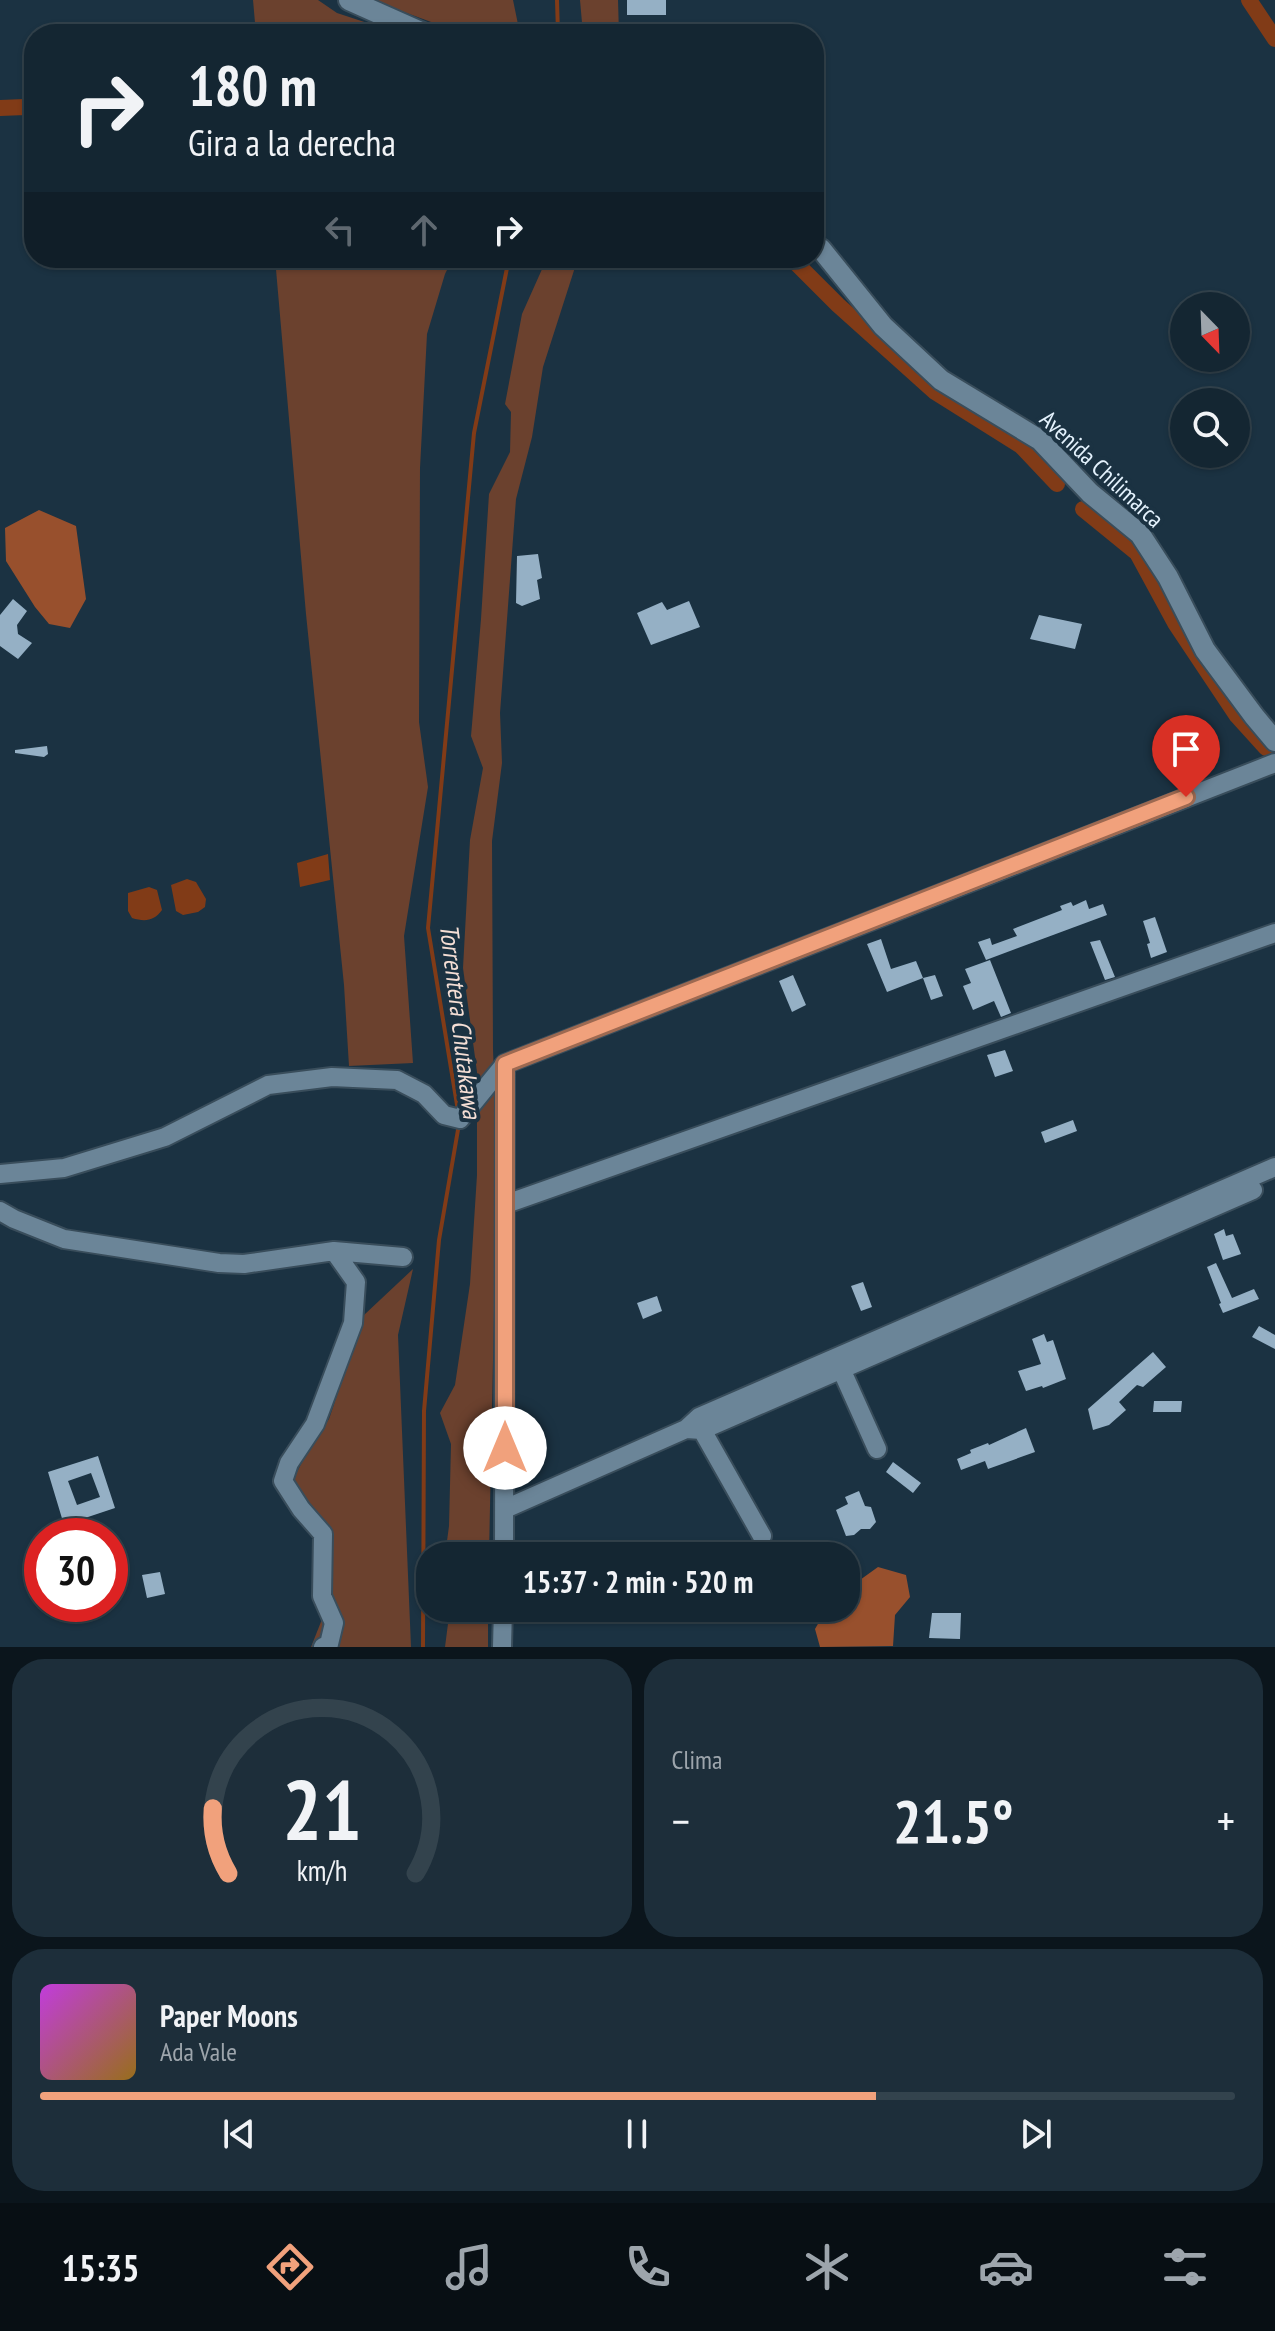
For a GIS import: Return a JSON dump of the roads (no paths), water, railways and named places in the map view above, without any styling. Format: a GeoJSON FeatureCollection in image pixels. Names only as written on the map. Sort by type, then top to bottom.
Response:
{"type":"FeatureCollection","features":[{"type":"Feature","properties":{"kind":"street"},"geometry":{"type":"LineString","coordinates":[[349,0],[403,24]]}},
{"type":"Feature","properties":{"kind":"street","name":"Avenida Chilimarca"},"geometry":{"type":"LineString","coordinates":[[824,253],[883,326],[941,380],[1040,440],[1090,493],[1140,534],[1168,577],[1205,650],[1275,741]]}},
{"type":"Feature","properties":{"kind":"street"},"geometry":{"type":"LineString","coordinates":[[0,1174],[64,1168],[165,1137],[268,1085],[332,1077],[397,1080],[424,1094],[444,1115],[460,1119],[505,1064],[1275,763]]}},
{"type":"Feature","properties":{"kind":"street"},"geometry":{"type":"LineString","coordinates":[[506,1204],[1275,933]]}},
{"type":"Feature","properties":{"kind":"street"},"geometry":{"type":"LineString","coordinates":[[504,1542],[505,1064]]}},
{"type":"Feature","properties":{"kind":"street"},"geometry":{"type":"LineString","coordinates":[[694,1429],[699,1417],[1275,1167]]}},
{"type":"Feature","properties":{"kind":"street"},"geometry":{"type":"LineString","coordinates":[[505,1509],[694,1429],[842,1371],[1275,1180]]}},
{"type":"Feature","properties":{"kind":"street"},"geometry":{"type":"LineString","coordinates":[[0,1211],[64,1239],[219,1263],[244,1264],[334,1251],[403,1257]]}},
{"type":"Feature","properties":{"kind":"street"},"geometry":{"type":"LineString","coordinates":[[323,1647],[329,1644],[334,1623],[322,1596],[323,1534],[301,1509],[283,1481],[289,1463],[315,1424],[353,1323],[356,1282],[334,1251]]}},
{"type":"Feature","properties":{"kind":"street"},"geometry":{"type":"LineString","coordinates":[[842,1371],[877,1449]]}},
{"type":"Feature","properties":{"kind":"street"},"geometry":{"type":"LineString","coordinates":[[694,1429],[762,1536]]}},
{"type":"Feature","properties":{"kind":"street"},"geometry":{"type":"LineString","coordinates":[[502,1647],[503,1622]]}},
{"type":"Feature","properties":{"kind":"waterway","name":"Torrentera Chutakawa"},"geometry":{"type":"LineString","coordinates":[[557,0],[558,24]]}},
{"type":"Feature","properties":{"kind":"waterway"},"geometry":{"type":"LineString","coordinates":[[1249,0],[1275,39]]}},
{"type":"Feature","properties":{"kind":"waterway"},"geometry":{"type":"LineString","coordinates":[[0,108],[24,107]]}},
{"type":"Feature","properties":{"kind":"waterway","name":"Torrentera Chutakawa"},"geometry":{"type":"LineString","coordinates":[[458,1111],[428,928],[474,433],[507,268]]}},
{"type":"Feature","properties":{"kind":"waterway"},"geometry":{"type":"LineString","coordinates":[[801,268],[935,392],[1021,446],[1057,484]]}},
{"type":"Feature","properties":{"kind":"waterway"},"geometry":{"type":"LineString","coordinates":[[1083,509],[1137,553],[1175,623],[1237,716],[1266,748]]}},
{"type":"Feature","properties":{"kind":"waterway","name":"Torrentera Chutakawa"},"geometry":{"type":"LineString","coordinates":[[423,1647],[424,1411],[439,1240],[459,1124]]}}]}
